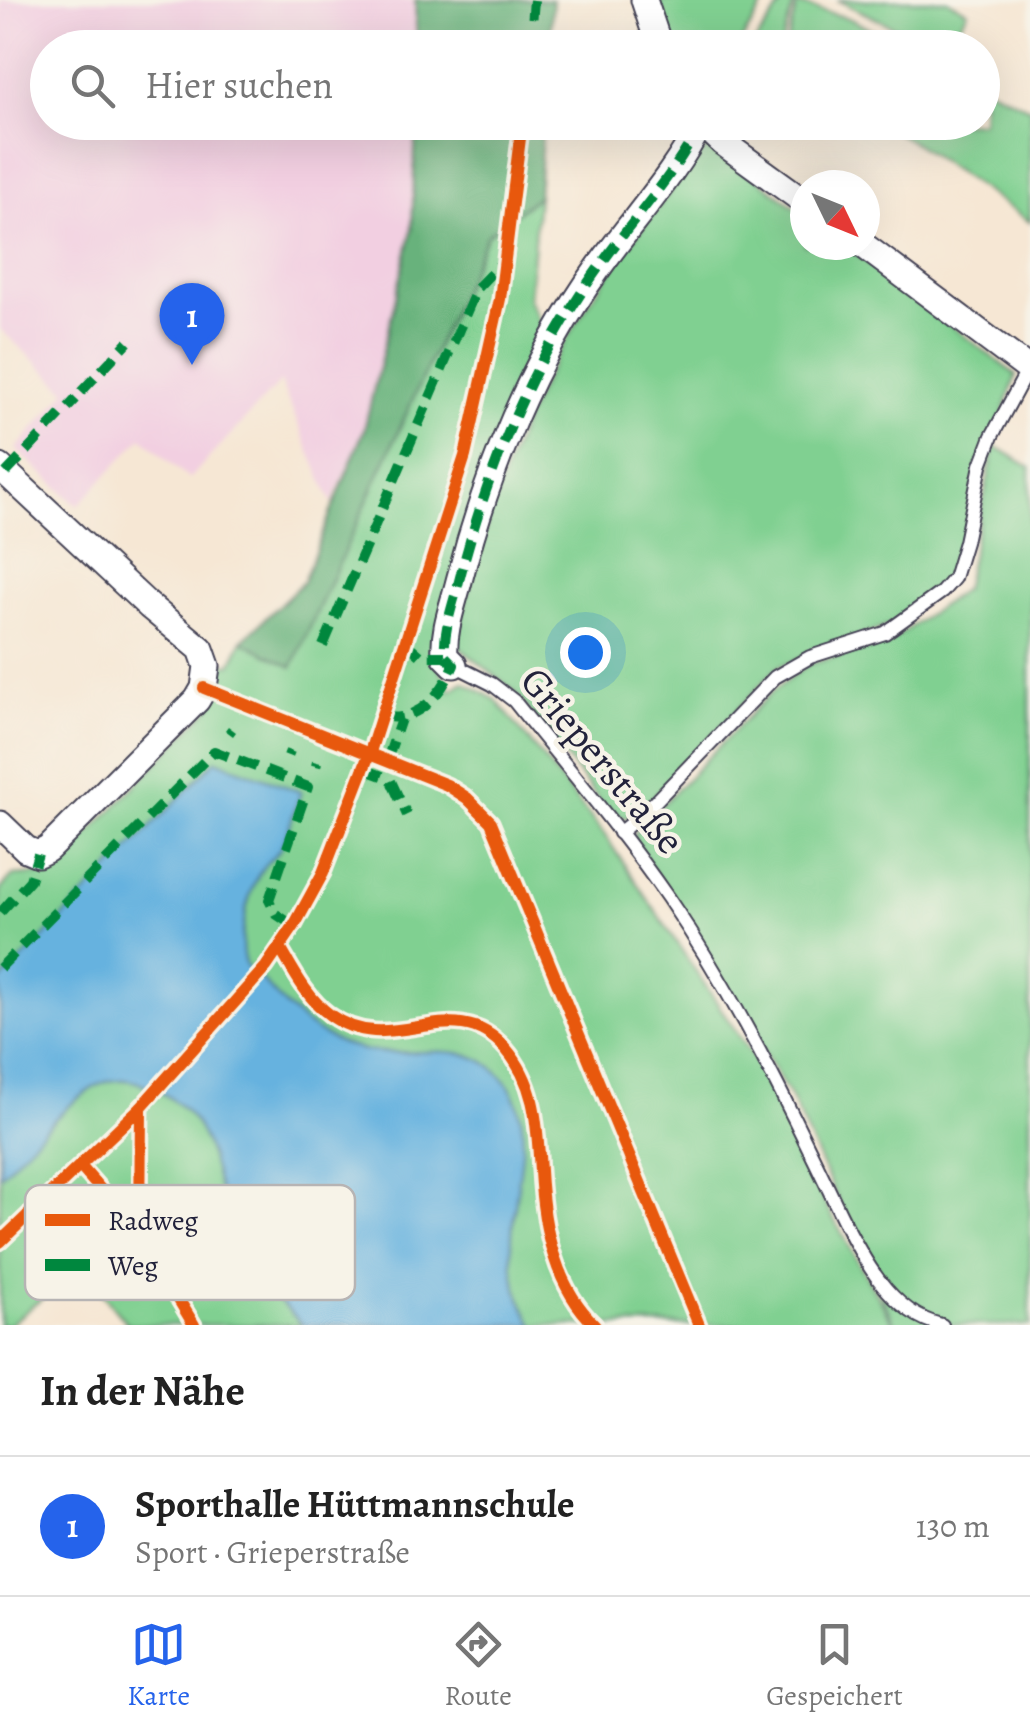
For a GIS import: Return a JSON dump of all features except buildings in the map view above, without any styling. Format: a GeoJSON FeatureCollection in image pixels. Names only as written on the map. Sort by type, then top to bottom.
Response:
{"type":"FeatureCollection","features":[{"type":"Feature","properties":{"kind":"street"},"geometry":{"type":"LineString","coordinates":[[644,0],[654,30]]}},
{"type":"Feature","properties":{"kind":"street","name":"Grieperstraße"},"geometry":{"type":"LineString","coordinates":[[454,665],[445,656],[445,638],[462,568],[476,518],[525,397],[598,269],[692,140]]}},
{"type":"Feature","properties":{"kind":"street"},"geometry":{"type":"LineString","coordinates":[[720,140],[790,191]]}},
{"type":"Feature","properties":{"kind":"street"},"geometry":{"type":"LineString","coordinates":[[880,258],[1029,370]]}},
{"type":"Feature","properties":{"kind":"street"},"geometry":{"type":"LineString","coordinates":[[0,468],[148,606],[201,649],[207,666],[204,688],[196,700],[48,849],[38,854],[26,848],[0,824]]}},
{"type":"Feature","properties":{"kind":"lane"},"geometry":{"type":"LineString","coordinates":[[619,833],[646,811],[775,677],[810,657],[885,633],[942,592],[954,578],[966,542],[992,436],[1029,370]]}},
{"type":"Feature","properties":{"kind":"lane","name":"Grieperstraße"},"geometry":{"type":"LineString","coordinates":[[454,665],[492,684],[514,701],[671,903],[790,1105],[869,1265],[905,1307],[920,1318],[942,1325]]}},
{"type":"Feature","properties":{"kind":"shaded area"},"geometry":{"type":"Polygon","coordinates":[[[0,0],[415,0],[416,30],[30,30],[30,140],[415,140],[412,230],[364,430],[332,503],[280,382],[189,479],[142,437],[78,506],[16,449],[67,391],[0,329],[0,0]]]}},
{"type":"Feature","properties":{"kind":"green space"},"geometry":{"type":"Polygon","coordinates":[[[415,0],[553,0],[550,30],[416,30],[415,0]]]}},
{"type":"Feature","properties":{"kind":"green space"},"geometry":{"type":"Polygon","coordinates":[[[658,0],[767,0],[748,30],[668,30],[658,0]]]}},
{"type":"Feature","properties":{"kind":"green space"},"geometry":{"type":"Polygon","coordinates":[[[837,0],[947,0],[968,11],[957,30],[900,30],[837,0]]]}},
{"type":"Feature","properties":{"kind":"green space"},"geometry":{"type":"Polygon","coordinates":[[[783,3],[794,3],[786,30],[764,30],[783,3]]]}},
{"type":"Feature","properties":{"kind":"green space"},"geometry":{"type":"Polygon","coordinates":[[[797,4],[848,18],[872,30],[790,30],[797,4]]]}},
{"type":"Feature","properties":{"kind":"green space"},"geometry":{"type":"Polygon","coordinates":[[[1000,94],[1030,108],[1030,222],[909,140],[1000,140],[1000,94]]]}},
{"type":"Feature","properties":{"kind":"green space"},"geometry":{"type":"Polygon","coordinates":[[[415,140],[542,140],[538,196],[487,235],[292,667],[242,641],[303,582],[364,430],[412,230],[415,140]]]}},
{"type":"Feature","properties":{"kind":"green space"},"geometry":{"type":"Polygon","coordinates":[[[708,149],[719,149],[790,203],[790,260],[865,260],[1016,375],[960,546],[949,573],[934,591],[896,623],[778,667],[650,801],[634,816],[624,818],[606,809],[513,690],[456,645],[491,512],[514,446],[542,384],[614,266],[698,156],[708,149]]]}},
{"type":"Feature","properties":{"kind":"green space"},"geometry":{"type":"Polygon","coordinates":[[[538,196],[529,299],[546,334],[435,660],[451,690],[464,682],[496,700],[604,834],[770,1082],[826,1205],[894,1325],[128,1325],[108,1300],[355,1300],[355,1185],[25,1185],[25,1300],[40,1300],[9,1325],[0,1325],[0,890],[13,876],[51,873],[209,709],[220,686],[216,684],[224,663],[231,665],[242,641],[292,667],[487,235],[538,196]]]}},
{"type":"Feature","properties":{"kind":"green space"},"geometry":{"type":"Polygon","coordinates":[[[995,446],[1030,467],[1030,1325],[895,1325],[790,1096],[633,838],[772,692],[809,664],[888,643],[964,589],[995,446]]]}},
{"type":"Feature","properties":{"kind":"water"},"geometry":{"type":"Polygon","coordinates":[[[216,760],[301,792],[283,843],[260,872],[248,901],[242,940],[248,968],[296,1016],[334,1041],[364,1050],[462,1054],[496,1070],[510,1088],[520,1113],[523,1140],[512,1262],[519,1293],[534,1325],[303,1325],[279,1300],[355,1300],[355,1185],[218,1185],[208,1149],[188,1114],[171,1099],[137,1082],[115,1080],[90,1090],[63,1111],[0,1176],[0,982],[216,760]]]}},
{"type":"Feature","properties":{"kind":"marked path"},"geometry":{"type":"LineString","coordinates":[[532,30],[534,0]]}},
{"type":"Feature","properties":{"kind":"marked path"},"geometry":{"type":"LineString","coordinates":[[382,716],[394,718],[417,711],[435,696],[449,676],[454,665],[445,656],[449,618],[483,498],[515,417],[575,302],[691,140]]}},
{"type":"Feature","properties":{"kind":"marked path"},"geometry":{"type":"LineString","coordinates":[[323,646],[477,288],[503,261]]}},
{"type":"Feature","properties":{"kind":"marked path"},"geometry":{"type":"LineString","coordinates":[[81,392],[128,342]]}},
{"type":"Feature","properties":{"kind":"marked path"},"geometry":{"type":"LineString","coordinates":[[6,473],[76,399]]}},
{"type":"Feature","properties":{"kind":"marked path"},"geometry":{"type":"LineString","coordinates":[[405,642],[421,656],[445,656]]}},
{"type":"Feature","properties":{"kind":"marked path"},"geometry":{"type":"LineString","coordinates":[[387,760],[401,719]]}},
{"type":"Feature","properties":{"kind":"marked path"},"geometry":{"type":"LineString","coordinates":[[229,733],[232,729]]}},
{"type":"Feature","properties":{"kind":"marked path"},"geometry":{"type":"LineString","coordinates":[[0,968],[214,751],[308,787],[269,900],[276,914],[294,926]]}},
{"type":"Feature","properties":{"kind":"marked path"},"geometry":{"type":"LineString","coordinates":[[288,756],[290,751]]}},
{"type":"Feature","properties":{"kind":"marked path"},"geometry":{"type":"LineString","coordinates":[[316,766],[317,762]]}},
{"type":"Feature","properties":{"kind":"marked path"},"geometry":{"type":"LineString","coordinates":[[364,769],[390,779],[407,815]]}},
{"type":"Feature","properties":{"kind":"marked path"},"geometry":{"type":"LineString","coordinates":[[0,913],[30,880],[38,854]]}},
{"type":"Feature","properties":{"kind":"cycle path"},"geometry":{"type":"LineString","coordinates":[[60,1185],[141,1107],[266,967],[323,873],[370,752],[465,456],[500,299],[520,140]]}},
{"type":"Feature","properties":{"kind":"cycle path"},"geometry":{"type":"LineString","coordinates":[[204,688],[447,785],[491,822],[699,1325]]}},
{"type":"Feature","properties":{"kind":"cycle path"},"geometry":{"type":"LineString","coordinates":[[280,948],[314,1001],[353,1027],[377,1031],[465,1024],[486,1032],[506,1049],[524,1077],[534,1107],[544,1212],[553,1254],[570,1292],[595,1325]]}},
{"type":"Feature","properties":{"kind":"cycle path"},"geometry":{"type":"LineString","coordinates":[[140,1185],[141,1107]]}},
{"type":"Feature","properties":{"kind":"cycle path"},"geometry":{"type":"LineString","coordinates":[[81,1167],[97,1185]]}},
{"type":"Feature","properties":{"kind":"cycle path"},"geometry":{"type":"LineString","coordinates":[[0,1242],[25,1218]]}},
{"type":"Feature","properties":{"kind":"cycle path"},"geometry":{"type":"LineString","coordinates":[[179,1300],[194,1325]]}},
{"type":"Feature","properties":{"kind":"place","name":"Sporthalle Hüttmannschule"},"geometry":{"type":"Point","coordinates":[192,365]}}]}
